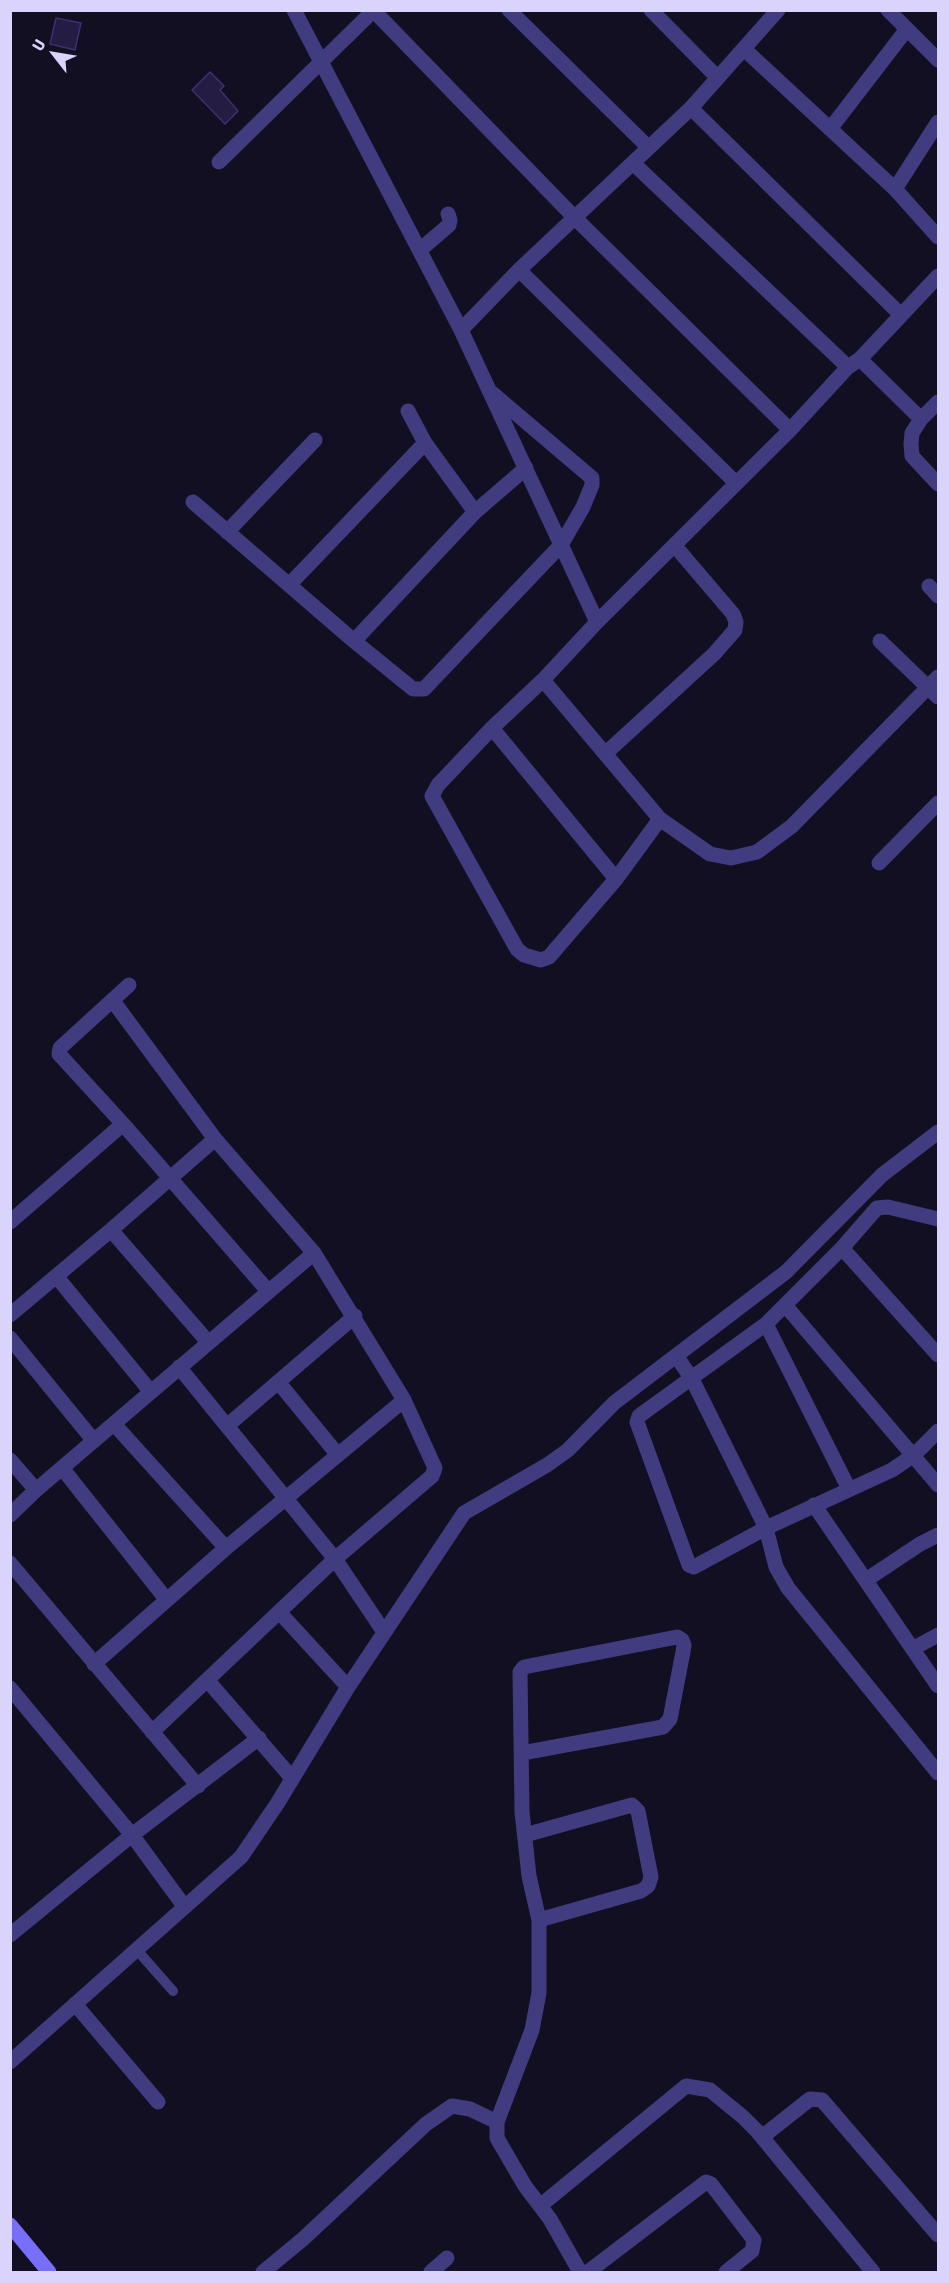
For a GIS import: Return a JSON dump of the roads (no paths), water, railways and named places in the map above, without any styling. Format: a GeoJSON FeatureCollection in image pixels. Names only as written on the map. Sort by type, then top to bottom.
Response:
{"type":"FeatureCollection","features":[{"type":"Feature","properties":{"kind":"street"},"geometry":{"type":"LineString","coordinates":[[294,10],[461,330],[597,622]]}},
{"type":"Feature","properties":{"kind":"street"},"geometry":{"type":"LineString","coordinates":[[509,10],[648,147]]}},
{"type":"Feature","properties":{"kind":"street"},"geometry":{"type":"LineString","coordinates":[[651,10],[717,77]]}},
{"type":"Feature","properties":{"kind":"street"},"geometry":{"type":"LineString","coordinates":[[888,10],[939,60]]}},
{"type":"Feature","properties":{"kind":"street"},"geometry":{"type":"LineString","coordinates":[[219,162],[374,11],[575,218],[790,430]]}},
{"type":"Feature","properties":{"kind":"street"},"geometry":{"type":"LineString","coordinates":[[461,330],[519,270],[691,108],[777,11]]}},
{"type":"Feature","properties":{"kind":"street"},"geometry":{"type":"LineString","coordinates":[[830,129],[907,29]]}},
{"type":"Feature","properties":{"kind":"street"},"geometry":{"type":"LineString","coordinates":[[744,49],[895,189],[939,237]]}},
{"type":"Feature","properties":{"kind":"street"},"geometry":{"type":"LineString","coordinates":[[691,108],[901,315]]}},
{"type":"Feature","properties":{"kind":"street"},"geometry":{"type":"LineString","coordinates":[[895,189],[939,122]]}},
{"type":"Feature","properties":{"kind":"street"},"geometry":{"type":"LineString","coordinates":[[633,163],[854,363],[921,419]]}},
{"type":"Feature","properties":{"kind":"street"},"geometry":{"type":"LineString","coordinates":[[420,250],[449,225],[448,214]]}},
{"type":"Feature","properties":{"kind":"street"},"geometry":{"type":"LineString","coordinates":[[519,270],[736,483]]}},
{"type":"Feature","properties":{"kind":"street"},"geometry":{"type":"LineString","coordinates":[[660,819],[616,879],[549,957],[541,960],[524,955],[517,949],[432,796],[438,785],[492,728],[543,680],[597,622],[790,430],[939,276]]}},
{"type":"Feature","properties":{"kind":"street"},"geometry":{"type":"LineString","coordinates":[[193,502],[354,641],[413,688],[424,689],[561,545],[583,507],[592,485],[592,478],[487,389]]}},
{"type":"Feature","properties":{"kind":"street"},"geometry":{"type":"LineString","coordinates":[[939,402],[921,419],[912,433],[912,456],[939,484]]}},
{"type":"Feature","properties":{"kind":"street"},"geometry":{"type":"LineString","coordinates":[[408,411],[425,443],[476,512]]}},
{"type":"Feature","properties":{"kind":"street"},"geometry":{"type":"LineString","coordinates":[[227,532],[315,440]]}},
{"type":"Feature","properties":{"kind":"street"},"geometry":{"type":"LineString","coordinates":[[289,585],[425,443]]}},
{"type":"Feature","properties":{"kind":"street"},"geometry":{"type":"LineString","coordinates":[[354,641],[476,512],[526,468]]}},
{"type":"Feature","properties":{"kind":"street"},"geometry":{"type":"LineString","coordinates":[[606,753],[714,654],[735,630],[736,622],[733,614],[675,546]]}},
{"type":"Feature","properties":{"kind":"street"},"geometry":{"type":"LineString","coordinates":[[543,680],[660,819],[710,854],[731,858],[757,852],[792,826],[935,686],[880,641]]}},
{"type":"Feature","properties":{"kind":"street"},"geometry":{"type":"LineString","coordinates":[[492,728],[616,879]]}},
{"type":"Feature","properties":{"kind":"street"},"geometry":{"type":"LineString","coordinates":[[879,863],[939,803]]}},
{"type":"Feature","properties":{"kind":"street"},"geometry":{"type":"LineString","coordinates":[[129,985],[60,1048],[59,1054],[268,1291]]}},
{"type":"Feature","properties":{"kind":"street"},"geometry":{"type":"LineString","coordinates":[[113,1001],[215,1139],[314,1253],[355,1316],[404,1400],[435,1468],[435,1473],[335,1559],[152,1732]]}},
{"type":"Feature","properties":{"kind":"street"},"geometry":{"type":"LineString","coordinates":[[10,1222],[123,1124]]}},
{"type":"Feature","properties":{"kind":"street"},"geometry":{"type":"LineString","coordinates":[[10,2062],[241,1857],[348,1687],[464,1513],[547,1465],[568,1449],[614,1403],[786,1272],[882,1175],[939,1132]]}},
{"type":"Feature","properties":{"kind":"street"},"geometry":{"type":"LineString","coordinates":[[10,1315],[215,1139]]}},
{"type":"Feature","properties":{"kind":"street"},"geometry":{"type":"LineString","coordinates":[[938,1220],[881,1207],[873,1212],[842,1248],[766,1324],[639,1416],[637,1422],[689,1564],[694,1567],[700,1566],[766,1528],[892,1470],[914,1455],[939,1431]]}},
{"type":"Feature","properties":{"kind":"street"},"geometry":{"type":"LineString","coordinates":[[111,1230],[208,1342]]}},
{"type":"Feature","properties":{"kind":"street"},"geometry":{"type":"LineString","coordinates":[[842,1248],[939,1356]]}},
{"type":"Feature","properties":{"kind":"street"},"geometry":{"type":"LineString","coordinates":[[10,1515],[36,1490],[314,1253]]}},
{"type":"Feature","properties":{"kind":"street"},"geometry":{"type":"LineString","coordinates":[[56,1276],[151,1392]]}},
{"type":"Feature","properties":{"kind":"street"},"geometry":{"type":"LineString","coordinates":[[785,1305],[939,1485]]}},
{"type":"Feature","properties":{"kind":"street"},"geometry":{"type":"LineString","coordinates":[[228,1425],[355,1316]]}},
{"type":"Feature","properties":{"kind":"street"},"geometry":{"type":"LineString","coordinates":[[766,1324],[849,1489]]}},
{"type":"Feature","properties":{"kind":"street"},"geometry":{"type":"LineString","coordinates":[[10,1338],[94,1441]]}},
{"type":"Feature","properties":{"kind":"street"},"geometry":{"type":"LineString","coordinates":[[677,1357],[692,1379],[766,1528],[776,1567],[788,1588],[939,1773]]}},
{"type":"Feature","properties":{"kind":"street"},"geometry":{"type":"LineString","coordinates":[[179,1367],[335,1559],[384,1632]]}},
{"type":"Feature","properties":{"kind":"street"},"geometry":{"type":"LineString","coordinates":[[279,1383],[338,1455]]}},
{"type":"Feature","properties":{"kind":"street"},"geometry":{"type":"LineString","coordinates":[[94,1664],[166,1599],[404,1400]]}},
{"type":"Feature","properties":{"kind":"street"},"geometry":{"type":"LineString","coordinates":[[114,1424],[226,1548]]}},
{"type":"Feature","properties":{"kind":"street"},"geometry":{"type":"LineString","coordinates":[[10,1460],[36,1490]]}},
{"type":"Feature","properties":{"kind":"street"},"geometry":{"type":"LineString","coordinates":[[62,1468],[166,1599]]}},
{"type":"Feature","properties":{"kind":"street"},"geometry":{"type":"LineString","coordinates":[[814,1505],[939,1686]]}},
{"type":"Feature","properties":{"kind":"street"},"geometry":{"type":"LineString","coordinates":[[866,1580],[939,1534]]}},
{"type":"Feature","properties":{"kind":"street"},"geometry":{"type":"LineString","coordinates":[[10,1563],[198,1786]]}},
{"type":"Feature","properties":{"kind":"street"},"geometry":{"type":"LineString","coordinates":[[280,1613],[348,1687]]}},
{"type":"Feature","properties":{"kind":"street"},"geometry":{"type":"LineString","coordinates":[[914,1648],[939,1635]]}},
{"type":"Feature","properties":{"kind":"street"},"geometry":{"type":"LineString","coordinates":[[522,1753],[663,1727],[670,1719],[684,1652],[682,1640],[678,1637],[521,1669],[520,1775],[529,1876],[538,1920],[539,1993],[532,2030],[492,2120],[496,2138],[580,2272]]}},
{"type":"Feature","properties":{"kind":"street"},"geometry":{"type":"LineString","coordinates":[[208,1681],[292,1778]]}},
{"type":"Feature","properties":{"kind":"street"},"geometry":{"type":"LineString","coordinates":[[10,1688],[132,1835],[184,1906]]}},
{"type":"Feature","properties":{"kind":"street"},"geometry":{"type":"LineString","coordinates":[[10,1935],[132,1835],[259,1738]]}},
{"type":"Feature","properties":{"kind":"street"},"geometry":{"type":"LineString","coordinates":[[525,1835],[632,1805],[638,1811],[651,1877],[648,1886],[640,1891],[538,1920]]}},
{"type":"Feature","properties":{"kind":"street"},"geometry":{"type":"LineString","coordinates":[[75,2004],[158,2103]]}},
{"type":"Feature","properties":{"kind":"street"},"geometry":{"type":"LineString","coordinates":[[540,2206],[686,2086],[710,2090],[743,2117],[762,2137],[870,2272]]}},
{"type":"Feature","properties":{"kind":"street"},"geometry":{"type":"LineString","coordinates":[[762,2137],[810,2099],[822,2100],[939,2235]]}},
{"type":"Feature","properties":{"kind":"street"},"geometry":{"type":"LineString","coordinates":[[263,2272],[303,2239],[440,2114],[452,2106],[470,2109],[492,2120]]}},
{"type":"Feature","properties":{"kind":"street"},"geometry":{"type":"LineString","coordinates":[[588,2272],[706,2182],[711,2184],[754,2240],[752,2251],[726,2272]]}},
{"type":"Feature","properties":{"kind":"street"},"geometry":{"type":"LineString","coordinates":[[10,2225],[44,2271]]}},
{"type":"Feature","properties":{"kind":"street"},"geometry":{"type":"LineString","coordinates":[[431,2272],[447,2258]]}},
{"type":"Feature","properties":{"kind":"lane"},"geometry":{"type":"LineString","coordinates":[[136,1949],[173,1991]]}}]}
